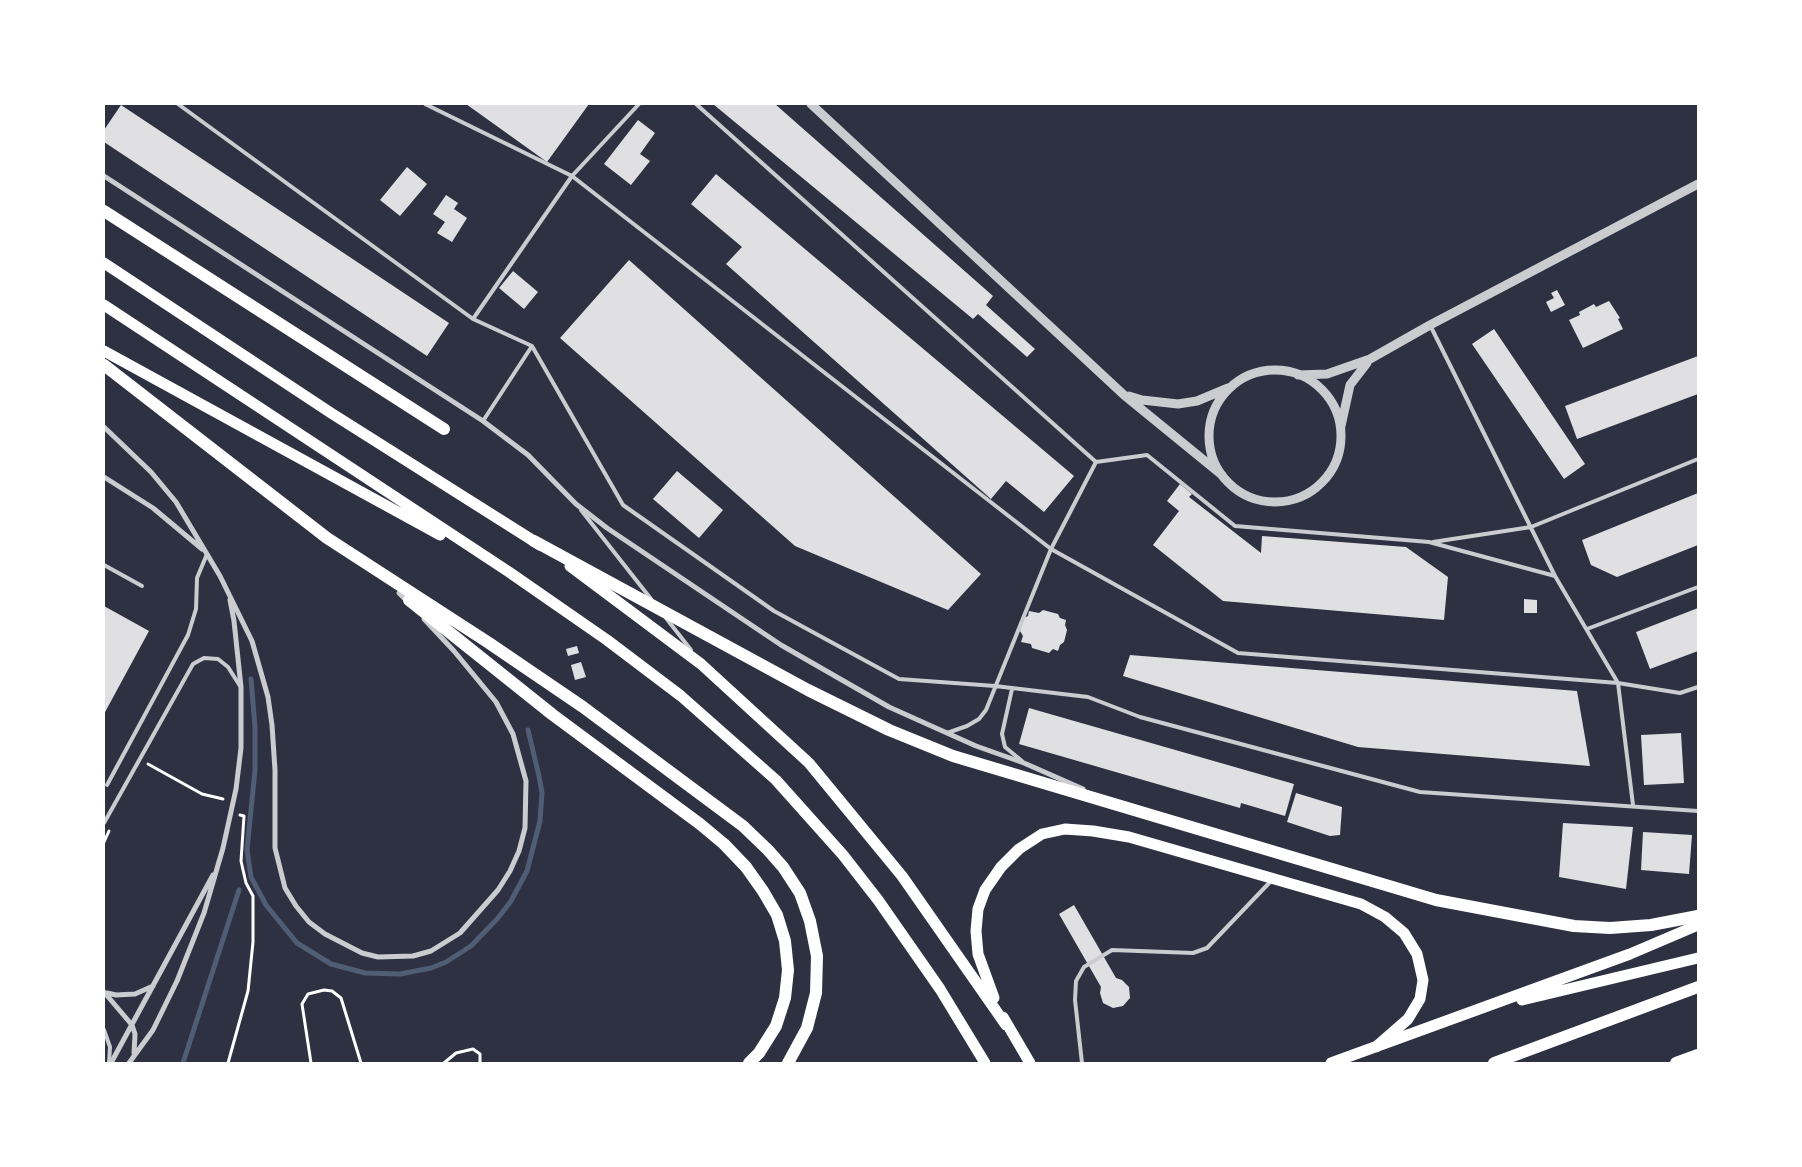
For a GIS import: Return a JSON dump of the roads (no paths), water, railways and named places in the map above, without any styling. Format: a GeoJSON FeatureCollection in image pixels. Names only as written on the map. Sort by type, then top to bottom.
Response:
{"type":"FeatureCollection","features":[{"type":"Feature","properties":{"kind":"highway"},"geometry":{"type":"LineString","coordinates":[[104,211],[444,428]]}},
{"type":"Feature","properties":{"kind":"highway"},"geometry":{"type":"LineString","coordinates":[[104,365],[359,560],[553,714],[700,824],[724,844],[746,867],[764,891],[777,915],[785,941],[788,970],[785,998],[776,1026],[759,1053],[749,1063]]}},
{"type":"Feature","properties":{"kind":"highway"},"geometry":{"type":"LineString","coordinates":[[534,541],[799,686],[889,730],[953,756],[1111,801],[1436,900],[1522,918],[1574,926],[1610,928],[1651,925],[1698,916]]}},
{"type":"Feature","properties":{"kind":"highway"},"geometry":{"type":"LineString","coordinates":[[359,560],[489,643],[583,707],[743,826],[768,850],[800,893],[810,921],[817,956],[816,992],[809,1019],[788,1063]]}},
{"type":"Feature","properties":{"kind":"highway"},"geometry":{"type":"LineString","coordinates":[[1494,1063],[1698,987]]}},
{"type":"Feature","properties":{"kind":"highway"},"geometry":{"type":"LineString","coordinates":[[1676,1063],[1698,1055]]}},
{"type":"Feature","properties":{"kind":"main road"},"geometry":{"type":"LineString","coordinates":[[104,263],[332,413],[534,541],[620,601],[701,664],[809,763],[865,829],[902,876],[1006,1024],[1030,1063]]}},
{"type":"Feature","properties":{"kind":"main road"},"geometry":{"type":"LineString","coordinates":[[104,305],[509,572],[607,640],[680,696],[776,780],[842,856],[878,900],[940,989],[985,1063]]}},
{"type":"Feature","properties":{"kind":"main road"},"geometry":{"type":"LineString","coordinates":[[104,350],[509,572]]}},
{"type":"Feature","properties":{"kind":"main road"},"geometry":{"type":"LineString","coordinates":[[1006,1024],[978,954],[976,931],[978,909],[986,890],[1001,867],[1019,849],[1042,834],[1065,829],[1129,837],[1361,904],[1384,916],[1404,933],[1417,954],[1423,980],[1420,999],[1408,1019],[1376,1047]]}},
{"type":"Feature","properties":{"kind":"main road"},"geometry":{"type":"LineString","coordinates":[[1331,1063],[1630,954],[1698,925]]}},
{"type":"Feature","properties":{"kind":"main road"},"geometry":{"type":"LineString","coordinates":[[1474,1012],[1698,958]]}},
{"type":"Feature","properties":{"kind":"street"},"geometry":{"type":"LineString","coordinates":[[811,104],[1124,395],[1222,475],[1230,485],[1252,498],[1278,502],[1290,500],[1314,490],[1327,476],[1337,459],[1345,400],[1350,385],[1358,372],[1370,359]]}},
{"type":"Feature","properties":{"kind":"street"},"geometry":{"type":"LineString","coordinates":[[104,176],[483,421],[528,455],[576,504],[693,588],[781,645],[889,707],[1111,801]]}},
{"type":"Feature","properties":{"kind":"street"},"geometry":{"type":"LineString","coordinates":[[1298,375],[1327,374],[1370,359],[1430,325],[1698,184]]}},
{"type":"Feature","properties":{"kind":"street"},"geometry":{"type":"LineString","coordinates":[[1124,395],[1142,400],[1178,404],[1197,401],[1260,372],[1286,372],[1310,380],[1328,398],[1337,415],[1341,434]]}},
{"type":"Feature","properties":{"kind":"street"},"geometry":{"type":"LineString","coordinates":[[1222,475],[1211,452],[1210,426],[1219,402],[1236,383]]}},
{"type":"Feature","properties":{"kind":"street"},"geometry":{"type":"LineString","coordinates":[[104,427],[151,472],[176,502],[229,594],[252,641],[268,697],[275,755],[275,848],[285,888],[309,922],[325,934],[362,953],[395,958],[431,951],[460,933],[474,919],[510,871],[523,836],[527,805],[526,781],[520,756],[512,734],[496,702],[454,651],[399,593]]}},
{"type":"Feature","properties":{"kind":"street"},"geometry":{"type":"LineString","coordinates":[[104,478],[153,508],[207,554]]}},
{"type":"Feature","properties":{"kind":"street"},"geometry":{"type":"LineString","coordinates":[[129,1063],[153,1030],[177,981],[204,913],[218,865],[239,771],[240,687],[234,622],[229,594]]}},
{"type":"Feature","properties":{"kind":"street"},"geometry":{"type":"LineString","coordinates":[[110,1063],[218,865]]}},
{"type":"Feature","properties":{"kind":"street"},"geometry":{"type":"LineString","coordinates":[[105,992],[116,996],[135,994],[154,985]]}},
{"type":"Feature","properties":{"kind":"street"},"geometry":{"type":"LineString","coordinates":[[105,992],[132,1025],[135,1034],[134,1054]]}},
{"type":"Feature","properties":{"kind":"lane"},"geometry":{"type":"LineString","coordinates":[[178,104],[473,319],[532,346],[623,505],[774,611],[899,679],[995,686],[1088,697],[1140,717],[1420,792],[1698,810]]}},
{"type":"Feature","properties":{"kind":"lane"},"geometry":{"type":"LineString","coordinates":[[425,104],[572,176],[1051,549],[1238,653],[1618,683],[1680,694],[1698,687]]}},
{"type":"Feature","properties":{"kind":"lane"},"geometry":{"type":"LineString","coordinates":[[473,319],[572,176],[640,104]]}},
{"type":"Feature","properties":{"kind":"lane"},"geometry":{"type":"LineString","coordinates":[[696,104],[1096,462],[1147,455],[1235,526],[1429,542],[1555,576]]}},
{"type":"Feature","properties":{"kind":"lane"},"geometry":{"type":"LineString","coordinates":[[1430,325],[1555,576],[1618,683],[1634,805]]}},
{"type":"Feature","properties":{"kind":"lane"},"geometry":{"type":"LineString","coordinates":[[483,421],[532,346]]}},
{"type":"Feature","properties":{"kind":"lane"},"geometry":{"type":"LineString","coordinates":[[1429,542],[1531,528],[1698,459]]}},
{"type":"Feature","properties":{"kind":"lane"},"geometry":{"type":"LineString","coordinates":[[947,733],[968,726],[979,719],[986,710],[1051,549],[1096,462]]}},
{"type":"Feature","properties":{"kind":"lane"},"geometry":{"type":"LineString","coordinates":[[576,504],[701,664]]}},
{"type":"Feature","properties":{"kind":"lane"},"geometry":{"type":"LineString","coordinates":[[107,785],[188,635],[196,609],[197,578],[207,554]]}},
{"type":"Feature","properties":{"kind":"lane"},"geometry":{"type":"LineString","coordinates":[[104,566],[142,586]]}},
{"type":"Feature","properties":{"kind":"lane"},"geometry":{"type":"LineString","coordinates":[[1587,629],[1698,587]]}},
{"type":"Feature","properties":{"kind":"lane"},"geometry":{"type":"LineString","coordinates":[[104,823],[192,664],[204,658],[218,659],[228,667],[240,687]]}},
{"type":"Feature","properties":{"kind":"lane"},"geometry":{"type":"LineString","coordinates":[[1012,689],[1002,734],[1006,747],[1024,763]]}},
{"type":"Feature","properties":{"kind":"lane"},"geometry":{"type":"LineString","coordinates":[[1082,1063],[1075,1000],[1076,981],[1084,967],[1112,950],[1193,953],[1207,948],[1273,879]]}},
{"type":"Feature","properties":{"kind":"lane"},"geometry":{"type":"LineString","coordinates":[[104,1030],[110,1047],[110,1063]]}},
{"type":"Feature","properties":{"kind":"waterway"},"geometry":{"type":"LineString","coordinates":[[251,679],[255,727],[255,770],[247,850],[251,877],[266,905],[297,943],[331,964],[365,973],[400,974],[431,968],[446,962],[471,946],[498,918],[511,901],[527,871],[540,821],[542,793],[528,730]]}},
{"type":"Feature","properties":{"kind":"waterway"},"geometry":{"type":"LineString","coordinates":[[183,1063],[239,890]]}}]}
